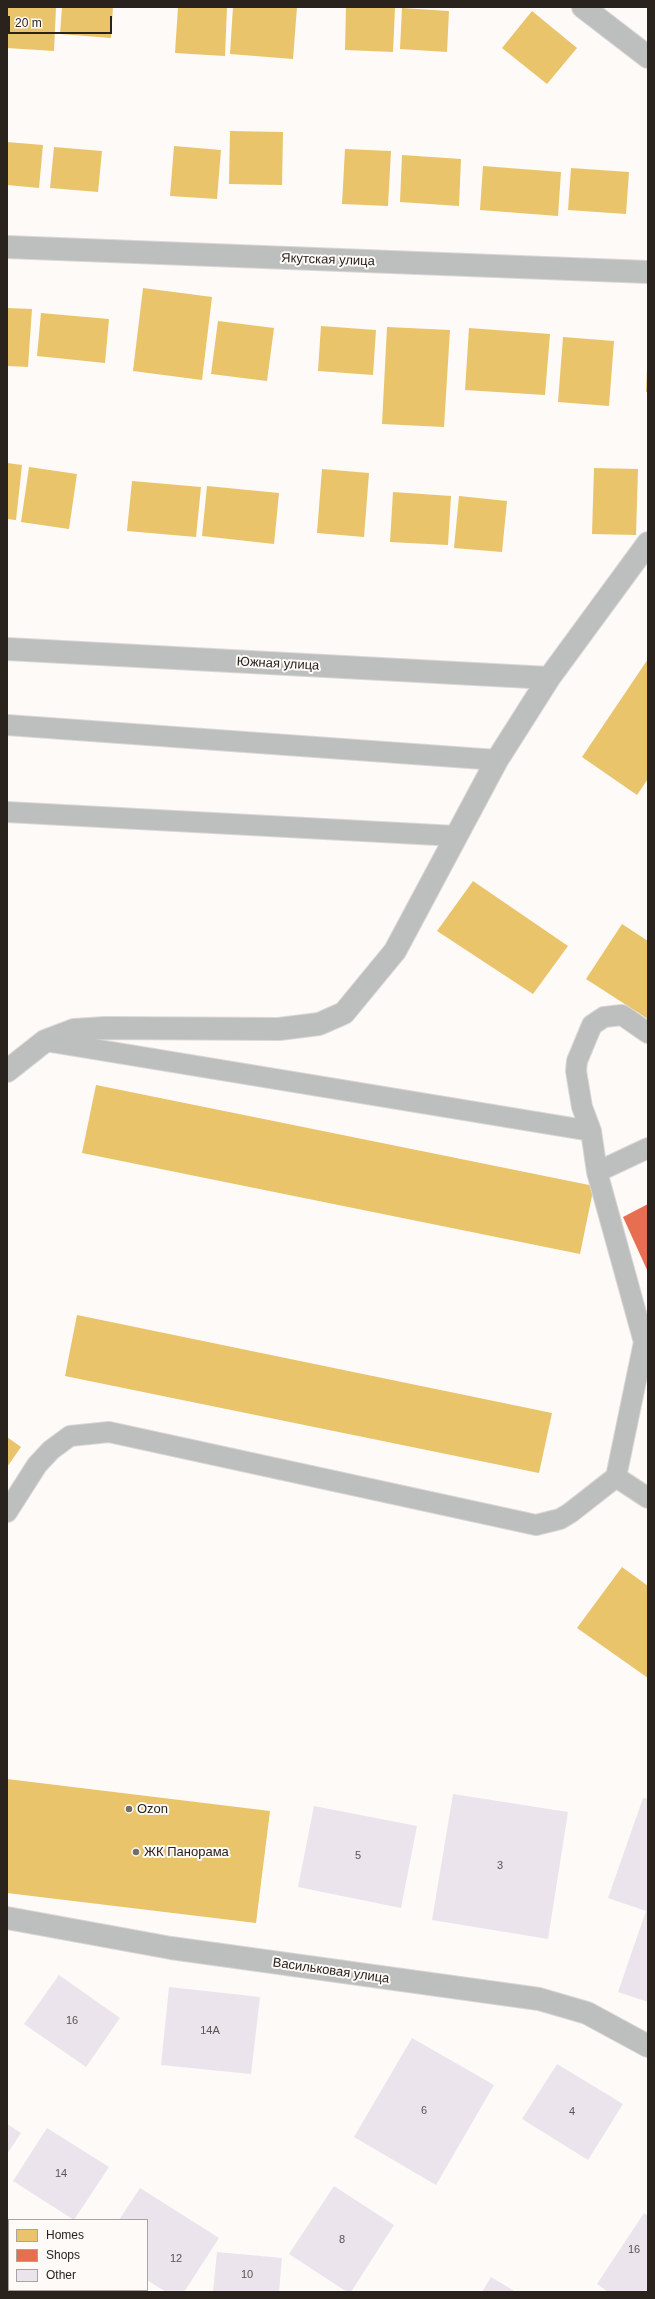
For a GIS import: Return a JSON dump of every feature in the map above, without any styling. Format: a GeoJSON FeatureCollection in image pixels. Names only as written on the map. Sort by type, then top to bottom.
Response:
{"type":"FeatureCollection","features":[{"type":"Feature","properties":{"kind":"street"},"geometry":{"type":"LineString","coordinates":[[583,7],[648,57]]}},
{"type":"Feature","properties":{"kind":"street","name":"Якутская улица"},"geometry":{"type":"LineString","coordinates":[[7,247],[648,272]]}},
{"type":"Feature","properties":{"kind":"street"},"geometry":{"type":"LineString","coordinates":[[7,1071],[45,1041],[74,1030],[105,1028],[279,1029],[319,1024],[344,1013],[395,951],[497,760],[549,678],[648,543]]}},
{"type":"Feature","properties":{"kind":"street","name":"Южная улица"},"geometry":{"type":"LineString","coordinates":[[7,649],[549,678]]}},
{"type":"Feature","properties":{"kind":"street","name":"Васильковая улица"},"geometry":{"type":"LineString","coordinates":[[7,1918],[179,1949],[539,2000],[587,2013],[648,2046]]}},
{"type":"Feature","properties":{"kind":"lane"},"geometry":{"type":"LineString","coordinates":[[7,725],[497,760]]}},
{"type":"Feature","properties":{"kind":"lane"},"geometry":{"type":"LineString","coordinates":[[7,812],[456,836]]}},
{"type":"Feature","properties":{"kind":"lane"},"geometry":{"type":"LineString","coordinates":[[7,1512],[37,1465],[51,1450],[70,1436],[109,1432],[536,1525],[560,1519],[570,1513],[616,1478],[646,1341],[597,1172],[591,1131],[582,1107],[576,1071],[577,1061],[592,1025],[604,1017],[622,1015],[648,1033]]}},
{"type":"Feature","properties":{"kind":"lane"},"geometry":{"type":"LineString","coordinates":[[45,1041],[591,1131]]}},
{"type":"Feature","properties":{"kind":"lane"},"geometry":{"type":"LineString","coordinates":[[597,1172],[648,1148]]}},
{"type":"Feature","properties":{"kind":"lane"},"geometry":{"type":"LineString","coordinates":[[616,1478],[648,1498]]}},
{"type":"Feature","properties":{"kind":"building: Homes"},"geometry":{"type":"Polygon","coordinates":[[[7,7],[56,7],[54,51],[7,48],[7,7]]]}},
{"type":"Feature","properties":{"kind":"building: Homes"},"geometry":{"type":"Polygon","coordinates":[[[62,7],[113,7],[111,38],[60,34],[62,7]]]}},
{"type":"Feature","properties":{"kind":"building: Homes"},"geometry":{"type":"Polygon","coordinates":[[[178,7],[227,7],[225,56],[175,53],[178,7]]]}},
{"type":"Feature","properties":{"kind":"building: Homes"},"geometry":{"type":"Polygon","coordinates":[[[233,7],[297,7],[293,59],[230,54],[233,7]]]}},
{"type":"Feature","properties":{"kind":"building: Homes"},"geometry":{"type":"Polygon","coordinates":[[[346,7],[395,8],[393,52],[345,50],[346,7]]]}},
{"type":"Feature","properties":{"kind":"building: Homes"},"geometry":{"type":"Polygon","coordinates":[[[402,8],[449,11],[447,52],[400,49],[402,8]]]}},
{"type":"Feature","properties":{"kind":"building: Homes"},"geometry":{"type":"Polygon","coordinates":[[[532,11],[577,48],[547,84],[502,48],[532,11]]]}},
{"type":"Feature","properties":{"kind":"building: Homes"},"geometry":{"type":"Polygon","coordinates":[[[230,131],[283,132],[282,185],[229,184],[230,131]]]}},
{"type":"Feature","properties":{"kind":"building: Homes"},"geometry":{"type":"Polygon","coordinates":[[[7,142],[43,145],[39,188],[7,185],[7,142]]]}},
{"type":"Feature","properties":{"kind":"building: Homes"},"geometry":{"type":"Polygon","coordinates":[[[174,146],[221,150],[217,199],[170,196],[174,146]]]}},
{"type":"Feature","properties":{"kind":"building: Homes"},"geometry":{"type":"Polygon","coordinates":[[[54,147],[102,151],[98,192],[50,188],[54,147]]]}},
{"type":"Feature","properties":{"kind":"building: Homes"},"geometry":{"type":"Polygon","coordinates":[[[345,149],[391,151],[388,206],[342,204],[345,149]]]}},
{"type":"Feature","properties":{"kind":"building: Homes"},"geometry":{"type":"Polygon","coordinates":[[[402,155],[461,159],[459,206],[400,202],[402,155]]]}},
{"type":"Feature","properties":{"kind":"building: Homes"},"geometry":{"type":"Polygon","coordinates":[[[483,166],[561,172],[558,216],[480,210],[483,166]]]}},
{"type":"Feature","properties":{"kind":"building: Homes"},"geometry":{"type":"Polygon","coordinates":[[[571,168],[629,172],[626,214],[568,210],[571,168]]]}},
{"type":"Feature","properties":{"kind":"building: Homes"},"geometry":{"type":"Polygon","coordinates":[[[143,288],[212,297],[202,380],[133,371],[143,288]]]}},
{"type":"Feature","properties":{"kind":"building: Homes"},"geometry":{"type":"Polygon","coordinates":[[[7,308],[32,309],[28,367],[7,366],[7,308]]]}},
{"type":"Feature","properties":{"kind":"building: Homes"},"geometry":{"type":"Polygon","coordinates":[[[41,313],[109,319],[105,363],[37,356],[41,313]]]}},
{"type":"Feature","properties":{"kind":"building: Homes"},"geometry":{"type":"Polygon","coordinates":[[[218,321],[274,328],[267,381],[211,374],[218,321]]]}},
{"type":"Feature","properties":{"kind":"building: Homes"},"geometry":{"type":"Polygon","coordinates":[[[321,326],[376,330],[373,375],[318,371],[321,326]]]}},
{"type":"Feature","properties":{"kind":"building: Homes"},"geometry":{"type":"Polygon","coordinates":[[[387,327],[450,330],[444,427],[382,424],[387,327]]]}},
{"type":"Feature","properties":{"kind":"building: Homes"},"geometry":{"type":"Polygon","coordinates":[[[469,328],[550,334],[545,395],[465,390],[469,328]]]}},
{"type":"Feature","properties":{"kind":"building: Homes"},"geometry":{"type":"Polygon","coordinates":[[[563,337],[614,341],[609,406],[558,402],[563,337]]]}},
{"type":"Feature","properties":{"kind":"building: Homes"},"geometry":{"type":"Polygon","coordinates":[[[647,369],[648,392],[646,392],[647,369]]]}},
{"type":"Feature","properties":{"kind":"building: Homes"},"geometry":{"type":"Polygon","coordinates":[[[7,463],[22,465],[16,520],[7,519],[7,463]]]}},
{"type":"Feature","properties":{"kind":"building: Homes"},"geometry":{"type":"Polygon","coordinates":[[[29,467],[77,474],[69,529],[21,522],[29,467]]]}},
{"type":"Feature","properties":{"kind":"building: Homes"},"geometry":{"type":"Polygon","coordinates":[[[594,468],[638,469],[636,535],[592,534],[594,468]]]}},
{"type":"Feature","properties":{"kind":"building: Homes"},"geometry":{"type":"Polygon","coordinates":[[[322,469],[369,473],[364,537],[317,533],[322,469]]]}},
{"type":"Feature","properties":{"kind":"building: Homes"},"geometry":{"type":"Polygon","coordinates":[[[132,481],[201,487],[196,537],[127,531],[132,481]]]}},
{"type":"Feature","properties":{"kind":"building: Homes"},"geometry":{"type":"Polygon","coordinates":[[[207,486],[279,493],[274,544],[202,536],[207,486]]]}},
{"type":"Feature","properties":{"kind":"building: Homes"},"geometry":{"type":"Polygon","coordinates":[[[393,492],[451,496],[448,545],[390,542],[393,492]]]}},
{"type":"Feature","properties":{"kind":"building: Homes"},"geometry":{"type":"Polygon","coordinates":[[[459,496],[507,501],[502,552],[454,548],[459,496]]]}},
{"type":"Feature","properties":{"kind":"building: Homes"},"geometry":{"type":"Polygon","coordinates":[[[648,659],[648,779],[637,795],[582,757],[648,659]]]}},
{"type":"Feature","properties":{"kind":"building: Homes"},"geometry":{"type":"Polygon","coordinates":[[[473,881],[568,946],[533,994],[437,931],[473,881]]]}},
{"type":"Feature","properties":{"kind":"building: Homes"},"geometry":{"type":"Polygon","coordinates":[[[622,924],[648,941],[648,1019],[586,979],[622,924]]]}},
{"type":"Feature","properties":{"kind":"building: Homes"},"geometry":{"type":"Polygon","coordinates":[[[96,1085],[594,1186],[580,1254],[82,1153],[96,1085]]]}},
{"type":"Feature","properties":{"kind":"building: Homes"},"geometry":{"type":"Polygon","coordinates":[[[77,1315],[552,1413],[539,1473],[65,1376],[77,1315]]]}},
{"type":"Feature","properties":{"kind":"building: Homes"},"geometry":{"type":"Polygon","coordinates":[[[7,1437],[21,1447],[7,1467],[7,1437]]]}},
{"type":"Feature","properties":{"kind":"building: Homes"},"geometry":{"type":"Polygon","coordinates":[[[622,1567],[648,1586],[648,1678],[577,1628],[622,1567]]]}},
{"type":"Feature","properties":{"kind":"building: Homes","name":"ЖК Панорама"},"geometry":{"type":"Polygon","coordinates":[[[7,1779],[270,1811],[256,1923],[7,1893],[7,1779]]]}},
{"type":"Feature","properties":{"kind":"building: Shops"},"geometry":{"type":"Polygon","coordinates":[[[648,1204],[648,1272],[623,1217],[648,1204]]]}},
{"type":"Feature","properties":{"kind":"building: Other"},"geometry":{"type":"Polygon","coordinates":[[[453,1794],[568,1812],[548,1939],[432,1920],[453,1794]]]}},
{"type":"Feature","properties":{"kind":"building: Other"},"geometry":{"type":"Polygon","coordinates":[[[643,1798],[648,1799],[648,2002],[618,1992],[646,1911],[608,1898],[643,1798]]]}},
{"type":"Feature","properties":{"kind":"building: Other"},"geometry":{"type":"Polygon","coordinates":[[[314,1806],[417,1826],[401,1908],[298,1887],[314,1806]]]}},
{"type":"Feature","properties":{"kind":"building: Other"},"geometry":{"type":"Polygon","coordinates":[[[59,1975],[120,2018],[86,2067],[24,2024],[59,1975]]]}},
{"type":"Feature","properties":{"kind":"building: Other"},"geometry":{"type":"Polygon","coordinates":[[[169,1987],[260,1997],[251,2074],[161,2065],[169,1987]]]}},
{"type":"Feature","properties":{"kind":"building: Other"},"geometry":{"type":"Polygon","coordinates":[[[412,2038],[494,2085],[436,2185],[354,2137],[412,2038]]]}},
{"type":"Feature","properties":{"kind":"building: Other"},"geometry":{"type":"Polygon","coordinates":[[[557,2064],[623,2104],[588,2160],[522,2119],[557,2064]]]}},
{"type":"Feature","properties":{"kind":"building: Other"},"geometry":{"type":"Polygon","coordinates":[[[7,2124],[21,2133],[7,2154],[7,2124]]]}},
{"type":"Feature","properties":{"kind":"building: Other"},"geometry":{"type":"Polygon","coordinates":[[[47,2128],[109,2167],[75,2219],[13,2181],[47,2128]]]}},
{"type":"Feature","properties":{"kind":"building: Other"},"geometry":{"type":"Polygon","coordinates":[[[334,2186],[394,2225],[351,2292],[347,2292],[289,2254],[334,2186]]]}},
{"type":"Feature","properties":{"kind":"building: Other"},"geometry":{"type":"Polygon","coordinates":[[[140,2188],[219,2238],[184,2292],[166,2292],[148,2281],[148,2219],[120,2219],[140,2188]]]}},
{"type":"Feature","properties":{"kind":"building: Other"},"geometry":{"type":"Polygon","coordinates":[[[644,2213],[648,2216],[648,2292],[608,2292],[597,2284],[644,2213]]]}},
{"type":"Feature","properties":{"kind":"building: Other"},"geometry":{"type":"Polygon","coordinates":[[[217,2252],[282,2258],[279,2292],[213,2292],[217,2252]]]}},
{"type":"Feature","properties":{"kind":"building: Other"},"geometry":{"type":"Polygon","coordinates":[[[491,2277],[516,2292],[482,2292],[491,2277]]]}},
{"type":"Feature","properties":{"kind":"place","name":"Ozon"},"geometry":{"type":"Point","coordinates":[129,1809]}},
{"type":"Feature","properties":{"kind":"place","name":"ЖК Панорама"},"geometry":{"type":"Point","coordinates":[136,1852]}}]}
